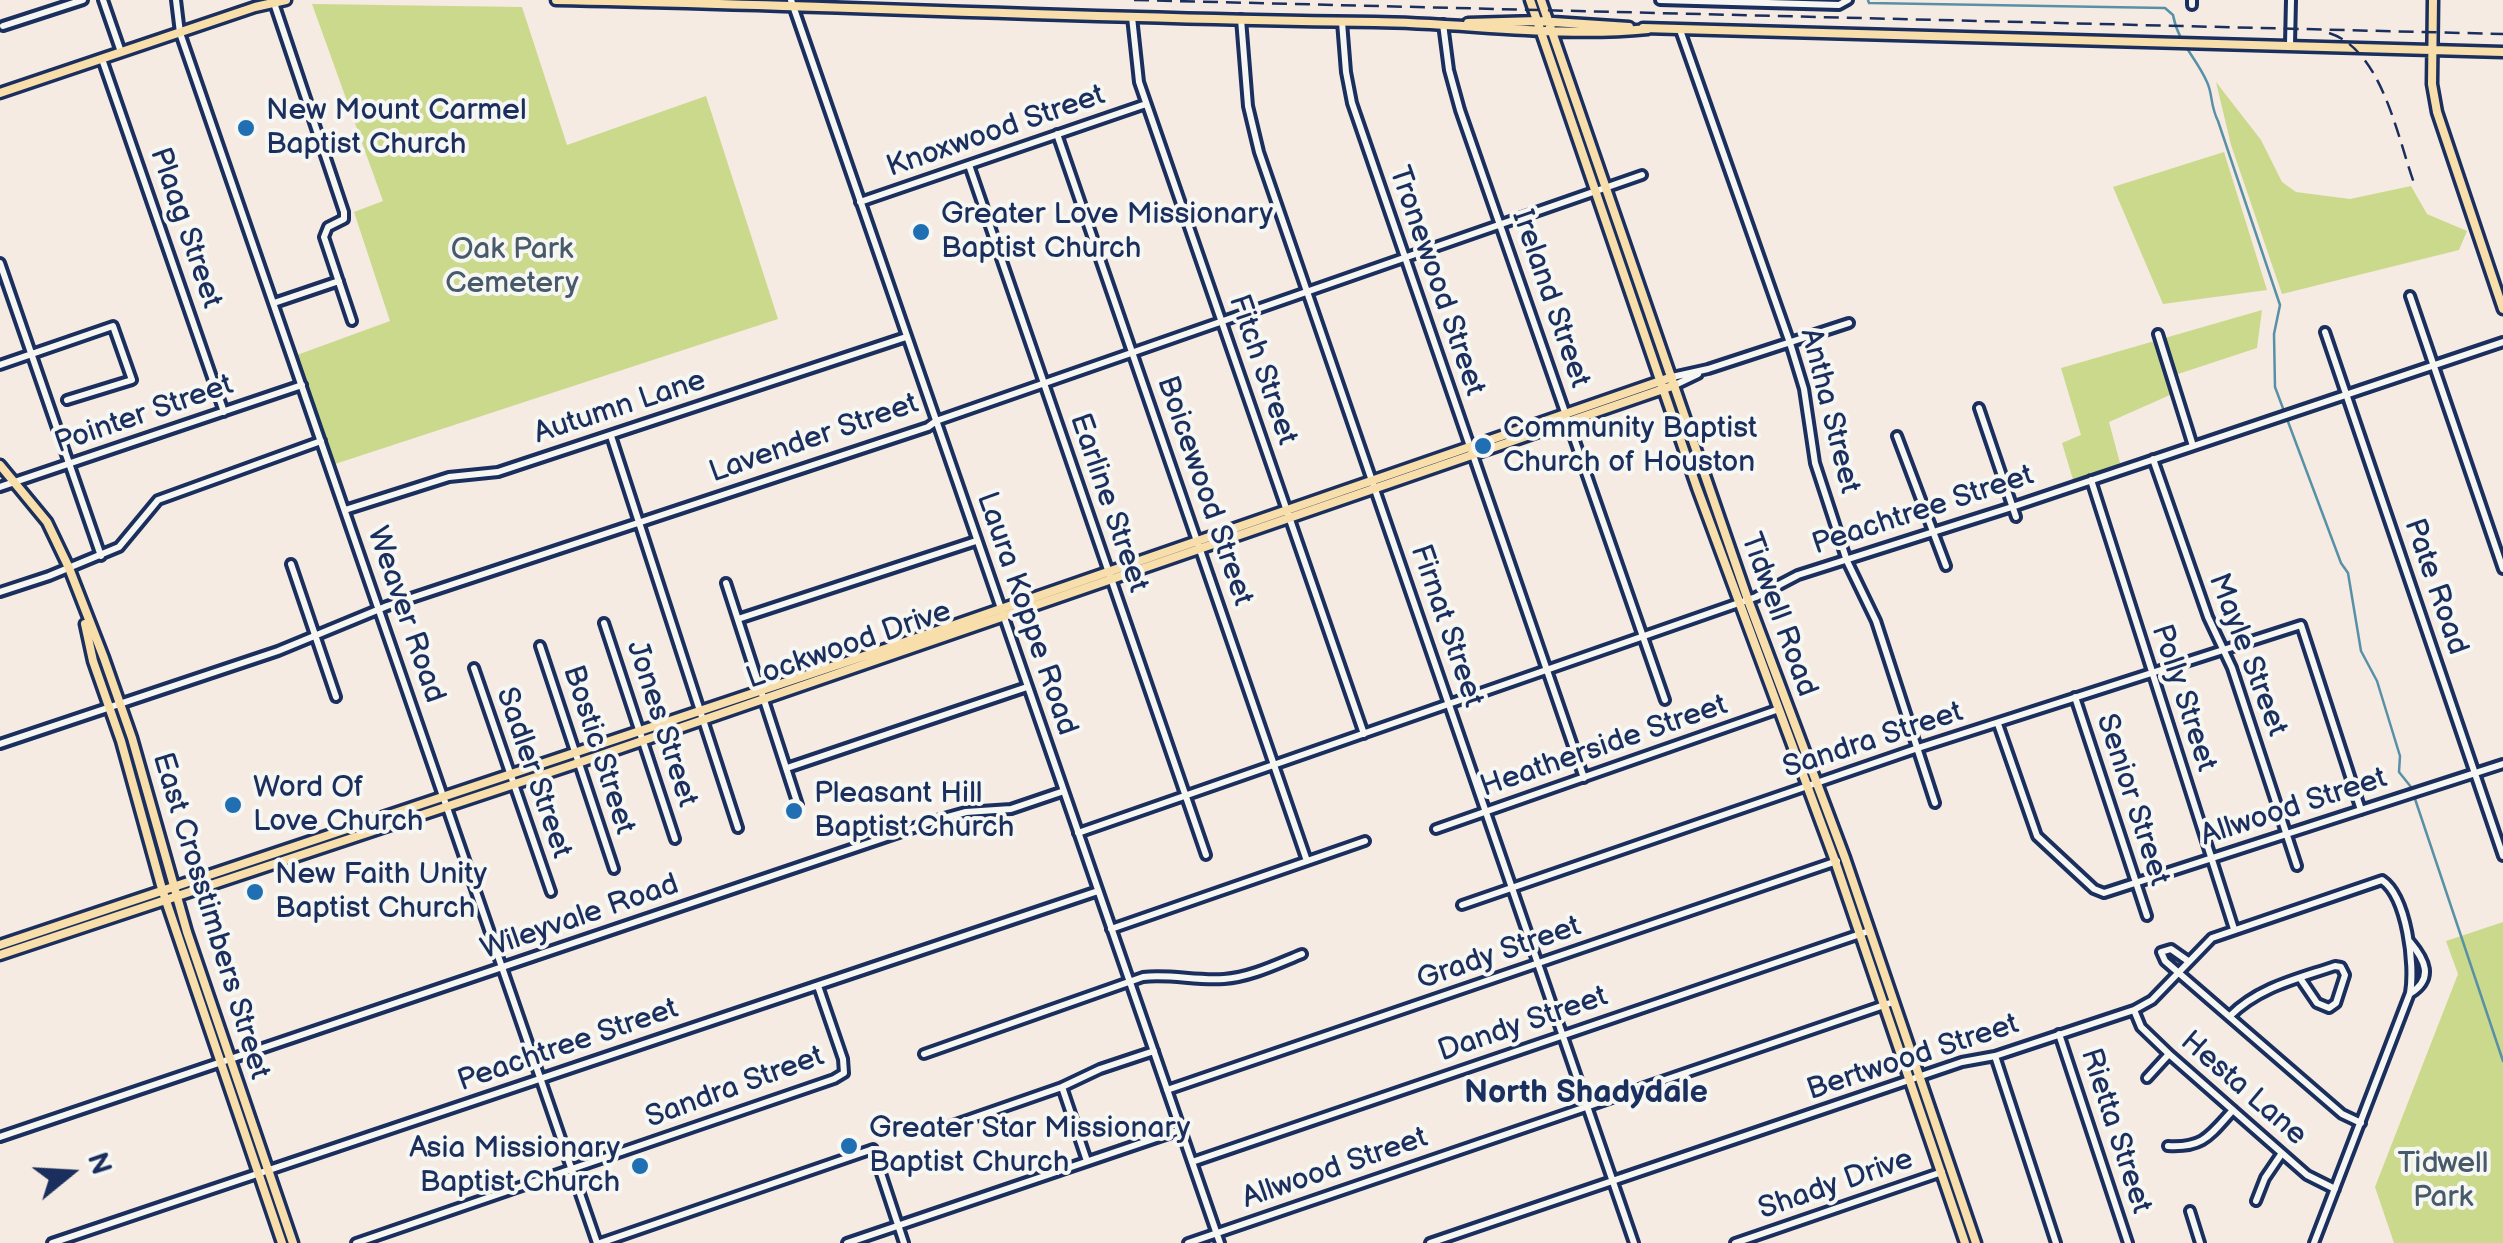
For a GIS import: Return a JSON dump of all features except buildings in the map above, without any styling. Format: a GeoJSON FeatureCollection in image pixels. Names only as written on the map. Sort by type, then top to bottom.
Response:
{"type":"FeatureCollection","features":[{"type":"Feature","properties":{"kind":"main road"},"geometry":{"type":"LineString","coordinates":[[0,93],[286,0]]}},
{"type":"Feature","properties":{"kind":"main road"},"geometry":{"type":"LineString","coordinates":[[556,0],[1342,22],[1538,21],[1648,29],[2290,44],[2503,53]]}},
{"type":"Feature","properties":{"kind":"main road","name":"Tidwell Road"},"geometry":{"type":"LineString","coordinates":[[1530,0],[1547,32],[1636,287],[1698,488],[1743,602],[1859,934],[1889,1003]]}},
{"type":"Feature","properties":{"kind":"main road","name":"Tidwell Road"},"geometry":{"type":"LineString","coordinates":[[1541,0],[1549,22],[1547,32]]}},
{"type":"Feature","properties":{"kind":"main road"},"geometry":{"type":"LineString","coordinates":[[2433,0],[2437,112],[2503,309]]}},
{"type":"Feature","properties":{"kind":"main road"},"geometry":{"type":"LineString","coordinates":[[1443,24],[1591,34],[1648,29]]}},
{"type":"Feature","properties":{"kind":"main road","name":"Tidwell Road"},"geometry":{"type":"LineString","coordinates":[[1668,383],[1708,484],[1743,602]]}},
{"type":"Feature","properties":{"kind":"main road","name":"Lockwood Drive"},"geometry":{"type":"LineString","coordinates":[[0,955],[65,929],[375,824],[444,796],[698,710],[761,694],[1470,450],[1566,412],[1668,383]]}},
{"type":"Feature","properties":{"kind":"main road","name":"Lockwood Drive"},"geometry":{"type":"LineString","coordinates":[[1470,450],[1570,423],[1668,383]]}},
{"type":"Feature","properties":{"kind":"main road","name":"East Crosstimbers Street"},"geometry":{"type":"LineString","coordinates":[[0,465],[46,522],[69,568],[120,703],[225,1061]]}},
{"type":"Feature","properties":{"kind":"main road"},"geometry":{"type":"LineString","coordinates":[[1698,488],[1708,484]]}},
{"type":"Feature","properties":{"kind":"main road","name":"East Crosstimbers Street"},"geometry":{"type":"LineString","coordinates":[[81,604],[93,662],[110,706],[164,896],[292,1243]]}},
{"type":"Feature","properties":{"kind":"main road","name":"Lockwood Drive"},"geometry":{"type":"LineString","coordinates":[[375,824],[448,806],[578,764],[702,720],[761,694]]}},
{"type":"Feature","properties":{"kind":"main road","name":"Tidwell Road"},"geometry":{"type":"LineString","coordinates":[[1781,708],[1816,782],[1845,858],[1946,1171],[1965,1243]]}},
{"type":"Feature","properties":{"kind":"main road"},"geometry":{"type":"LineString","coordinates":[[135,800],[146,798]]}},
{"type":"Feature","properties":{"kind":"main road","name":"Lockwood Drive"},"geometry":{"type":"LineString","coordinates":[[0,946],[65,929]]}},
{"type":"Feature","properties":{"kind":"main road","name":"East Crosstimbers Street"},"geometry":{"type":"LineString","coordinates":[[263,1171],[282,1243]]}},
{"type":"Feature","properties":{"kind":"main road","name":"Tidwell Road"},"geometry":{"type":"LineString","coordinates":[[1946,1171],[1976,1243]]}},
{"type":"Feature","properties":{"kind":"street"},"geometry":{"type":"LineString","coordinates":[[3,26],[83,0]]}},
{"type":"Feature","properties":{"kind":"street"},"geometry":{"type":"LineString","coordinates":[[103,0],[121,52]]}},
{"type":"Feature","properties":{"kind":"street","name":"Weaver Road"},"geometry":{"type":"LineString","coordinates":[[176,0],[180,33],[598,1243]]}},
{"type":"Feature","properties":{"kind":"street"},"geometry":{"type":"LineString","coordinates":[[1660,0],[1835,5],[1848,0]]}},
{"type":"Feature","properties":{"kind":"street"},"geometry":{"type":"LineString","coordinates":[[2290,44],[2291,0]]}},
{"type":"Feature","properties":{"kind":"street"},"geometry":{"type":"LineString","coordinates":[[274,3],[344,212],[344,219],[324,233],[352,321]]}},
{"type":"Feature","properties":{"kind":"street","name":"Laura Koppe Road"},"geometry":{"type":"LineString","coordinates":[[792,4],[1220,1243]]}},
{"type":"Feature","properties":{"kind":"street","name":"Fitch Street"},"geometry":{"type":"LineString","coordinates":[[1132,17],[1133,55],[1146,104],[1364,734]]}},
{"type":"Feature","properties":{"kind":"street","name":"Firnat Street"},"geometry":{"type":"LineString","coordinates":[[1241,19],[1248,106],[1259,152],[1634,1243]]}},
{"type":"Feature","properties":{"kind":"street","name":"Tronewood Street"},"geometry":{"type":"LineString","coordinates":[[1342,22],[1352,104],[1584,778]]}},
{"type":"Feature","properties":{"kind":"street","name":"Ireland Street"},"geometry":{"type":"LineString","coordinates":[[1443,24],[1449,70],[1460,110],[1665,700]]}},
{"type":"Feature","properties":{"kind":"street","name":"Antha Street"},"geometry":{"type":"LineString","coordinates":[[1680,30],[1790,343],[1804,389],[1816,463],[1847,561],[1876,621],[1935,803]]}},
{"type":"Feature","properties":{"kind":"street","name":"Plaag Street"},"geometry":{"type":"LineString","coordinates":[[102,59],[224,412]]}},
{"type":"Feature","properties":{"kind":"street","name":"Knoxwood Street"},"geometry":{"type":"LineString","coordinates":[[860,202],[1146,104]]}},
{"type":"Feature","properties":{"kind":"street","name":"Boicewood Street"},"geometry":{"type":"LineString","coordinates":[[1057,134],[1308,861]]}},
{"type":"Feature","properties":{"kind":"street","name":"Earline Street"},"geometry":{"type":"LineString","coordinates":[[968,165],[1206,855]]}},
{"type":"Feature","properties":{"kind":"street","name":"Lavender Street"},"geometry":{"type":"LineString","coordinates":[[0,744],[278,652],[380,609],[928,427],[1642,175]]}},
{"type":"Feature","properties":{"kind":"street"},"geometry":{"type":"LineString","coordinates":[[0,263],[101,556]]}},
{"type":"Feature","properties":{"kind":"street"},"geometry":{"type":"LineString","coordinates":[[274,303],[339,281]]}},
{"type":"Feature","properties":{"kind":"street"},"geometry":{"type":"LineString","coordinates":[[2410,296],[2503,570]]}},
{"type":"Feature","properties":{"kind":"street","name":"Lockwood Drive"},"geometry":{"type":"LineString","coordinates":[[1668,383],[1848,323]]}},
{"type":"Feature","properties":{"kind":"street"},"geometry":{"type":"LineString","coordinates":[[0,365],[113,326],[132,380],[68,400]]}},
{"type":"Feature","properties":{"kind":"street","name":"Pate Road"},"geometry":{"type":"LineString","coordinates":[[2325,332],[2503,856]]}},
{"type":"Feature","properties":{"kind":"street"},"geometry":{"type":"LineString","coordinates":[[2158,334],[2193,446]]}},
{"type":"Feature","properties":{"kind":"street","name":"Autumn Lane"},"geometry":{"type":"LineString","coordinates":[[345,510],[449,476],[498,472],[906,338]]}},
{"type":"Feature","properties":{"kind":"street","name":"Peachtree Street"},"geometry":{"type":"LineString","coordinates":[[1078,833],[1743,602],[1798,576],[2503,342]]}},
{"type":"Feature","properties":{"kind":"street","name":"Pointer Street"},"geometry":{"type":"LineString","coordinates":[[0,488],[302,385]]}},
{"type":"Feature","properties":{"kind":"street"},"geometry":{"type":"LineString","coordinates":[[1979,408],[2016,517]]}},
{"type":"Feature","properties":{"kind":"street"},"geometry":{"type":"LineString","coordinates":[[611,436],[738,828]]}},
{"type":"Feature","properties":{"kind":"street"},"geometry":{"type":"LineString","coordinates":[[1897,436],[1946,566]]}},
{"type":"Feature","properties":{"kind":"street"},"geometry":{"type":"LineString","coordinates":[[0,592],[119,547],[158,500],[321,441]]}},
{"type":"Feature","properties":{"kind":"street","name":"Mayle Street"},"geometry":{"type":"LineString","coordinates":[[2154,460],[2297,866]]}},
{"type":"Feature","properties":{"kind":"street","name":"Polly Street"},"geometry":{"type":"LineString","coordinates":[[2090,480],[2234,930]]}},
{"type":"Feature","properties":{"kind":"street"},"geometry":{"type":"LineString","coordinates":[[738,619],[976,542]]}},
{"type":"Feature","properties":{"kind":"street"},"geometry":{"type":"LineString","coordinates":[[290,564],[336,698]]}},
{"type":"Feature","properties":{"kind":"street"},"geometry":{"type":"LineString","coordinates":[[726,583],[798,805]]}},
{"type":"Feature","properties":{"kind":"street","name":"Jones Street"},"geometry":{"type":"LineString","coordinates":[[604,623],[675,839]]}},
{"type":"Feature","properties":{"kind":"street","name":"Sandra Street"},"geometry":{"type":"LineString","coordinates":[[1462,905],[1816,782],[2301,625],[2361,810]]}},
{"type":"Feature","properties":{"kind":"street","name":"Bostic Street"},"geometry":{"type":"LineString","coordinates":[[540,646],[614,869]]}},
{"type":"Feature","properties":{"kind":"street","name":"Sadler Street"},"geometry":{"type":"LineString","coordinates":[[474,668],[550,892]]}},
{"type":"Feature","properties":{"kind":"street"},"geometry":{"type":"LineString","coordinates":[[787,768],[1027,687]]}},
{"type":"Feature","properties":{"kind":"street","name":"Senior Street"},"geometry":{"type":"LineString","coordinates":[[2075,697],[2146,916]]}},
{"type":"Feature","properties":{"kind":"street","name":"Heatherside Street"},"geometry":{"type":"LineString","coordinates":[[1436,829],[1781,708]]}},
{"type":"Feature","properties":{"kind":"street","name":"Allwood Street"},"geometry":{"type":"LineString","coordinates":[[1998,724],[2037,836],[2099,892],[2136,884],[2503,764]]}},
{"type":"Feature","properties":{"kind":"street","name":"Wileyvale Road"},"geometry":{"type":"LineString","coordinates":[[0,1137],[937,820],[966,812],[1010,809],[1064,791]]}},
{"type":"Feature","properties":{"kind":"street"},"geometry":{"type":"LineString","coordinates":[[1111,929],[1365,841]]}},
{"type":"Feature","properties":{"kind":"street","name":"Grady Street"},"geometry":{"type":"LineString","coordinates":[[1167,1090],[1845,858]]}},
{"type":"Feature","properties":{"kind":"street","name":"Bertwood Street"},"geometry":{"type":"LineString","coordinates":[[1430,1243],[1962,1062],[1995,1056],[2134,1010],[2152,1000],[2212,938],[2378,881],[2392,888],[2408,940]]}},
{"type":"Feature","properties":{"kind":"street","name":"Peachtree Street"},"geometry":{"type":"LineString","coordinates":[[52,1243],[1098,892]]}},
{"type":"Feature","properties":{"kind":"street","name":"Dandy Street"},"geometry":{"type":"LineString","coordinates":[[1192,1162],[1869,931]]}},
{"type":"Feature","properties":{"kind":"street"},"geometry":{"type":"LineString","coordinates":[[2408,940],[2426,970],[2422,985],[2410,994]]}},
{"type":"Feature","properties":{"kind":"street"},"geometry":{"type":"LineString","coordinates":[[2314,1243],[2410,994],[2413,968],[2408,940]]}},
{"type":"Feature","properties":{"kind":"street"},"geometry":{"type":"LineString","coordinates":[[2188,961],[2174,951],[2163,950],[2161,956],[2342,1114],[2361,1123]]}},
{"type":"Feature","properties":{"kind":"street"},"geometry":{"type":"LineString","coordinates":[[924,1054],[1142,977],[1242,977],[1302,954]]}},
{"type":"Feature","properties":{"kind":"street"},"geometry":{"type":"LineString","coordinates":[[2230,1016],[2253,995],[2300,978],[2339,965],[2345,975],[2336,1003],[2329,1008],[2317,1003],[2300,978]]}},
{"type":"Feature","properties":{"kind":"street","name":"Sandra Street"},"geometry":{"type":"LineString","coordinates":[[356,1243],[844,1073],[843,1058],[818,986]]}},
{"type":"Feature","properties":{"kind":"street","name":"Allwood Street"},"geometry":{"type":"LineString","coordinates":[[1188,1243],[1889,1003]]}},
{"type":"Feature","properties":{"kind":"street","name":"Hesta Lane"},"geometry":{"type":"LineString","coordinates":[[2134,1010],[2144,1030],[2169,1054],[2307,1175],[2335,1189]]}},
{"type":"Feature","properties":{"kind":"street","name":"Rietta Street"},"geometry":{"type":"LineString","coordinates":[[2060,1034],[2128,1243]]}},
{"type":"Feature","properties":{"kind":"street"},"geometry":{"type":"LineString","coordinates":[[944,1128],[1062,1088],[1154,1051]]}},
{"type":"Feature","properties":{"kind":"street"},"geometry":{"type":"LineString","coordinates":[[2147,1078],[2169,1054]]}},
{"type":"Feature","properties":{"kind":"street"},"geometry":{"type":"LineString","coordinates":[[1995,1056],[2056,1243]]}},
{"type":"Feature","properties":{"kind":"street"},"geometry":{"type":"LineString","coordinates":[[1062,1088],[1087,1162]]}},
{"type":"Feature","properties":{"kind":"street"},"geometry":{"type":"LineString","coordinates":[[2168,1146],[2188,1147],[2205,1141],[2233,1110]]}},
{"type":"Feature","properties":{"kind":"street"},"geometry":{"type":"LineString","coordinates":[[848,1243],[1180,1130]]}},
{"type":"Feature","properties":{"kind":"street"},"geometry":{"type":"LineString","coordinates":[[598,1243],[873,1149],[904,1243]]}},
{"type":"Feature","properties":{"kind":"street"},"geometry":{"type":"LineString","coordinates":[[2256,1201],[2265,1178],[2282,1153]]}},
{"type":"Feature","properties":{"kind":"street","name":"Shady Drive"},"geometry":{"type":"LineString","coordinates":[[1735,1243],[1946,1171]]}},
{"type":"Feature","properties":{"kind":"street"},"geometry":{"type":"LineString","coordinates":[[2190,1211],[2200,1243]]}},
{"type":"Feature","properties":{"kind":"green space","name":"Oak Park Cemetery"},"geometry":{"type":"Polygon","coordinates":[[[312,4],[522,7],[567,145],[706,96],[778,319],[335,464],[297,355],[390,321],[354,212],[383,201],[312,4]]]}},
{"type":"Feature","properties":{"kind":"green space"},"geometry":{"type":"Polygon","coordinates":[[[2216,82],[2261,140],[2282,182],[2296,192],[2350,199],[2411,186],[2427,214],[2467,231],[2459,250],[2282,294],[2231,145],[2216,82]]]}},
{"type":"Feature","properties":{"kind":"green space"},"geometry":{"type":"Polygon","coordinates":[[[2224,152],[2267,290],[2163,304],[2113,187],[2224,152]]]}},
{"type":"Feature","properties":{"kind":"green space"},"geometry":{"type":"Polygon","coordinates":[[[2262,310],[2257,348],[2178,374],[2170,395],[2109,422],[2120,463],[2074,483],[2062,443],[2081,435],[2061,368],[2262,310]]]}},
{"type":"Feature","properties":{"kind":"green space","name":"Tidwell Park"},"geometry":{"type":"Polygon","coordinates":[[[2503,922],[2503,1243],[2394,1243],[2375,1187],[2458,974],[2446,941],[2503,922]]]}},
{"type":"Feature","properties":{"kind":"waterway"},"geometry":{"type":"LineString","coordinates":[[1868,0],[2165,8],[2173,15],[2179,34],[2209,87],[2280,305],[2274,334],[2275,387],[2348,573],[2361,651],[2377,681],[2400,756],[2399,772],[2411,787],[2503,1061]]}},
{"type":"Feature","properties":{"kind":"railway"},"geometry":{"type":"LineString","coordinates":[[1134,0],[2503,34]]}},
{"type":"Feature","properties":{"kind":"railway"},"geometry":{"type":"LineString","coordinates":[[2329,33],[2347,42],[2375,76],[2394,119],[2414,183]]}},
{"type":"Feature","properties":{"kind":"place","name":"New Mount Carmel Baptist Church"},"geometry":{"type":"Point","coordinates":[246,128]}},
{"type":"Feature","properties":{"kind":"place","name":"Greater Love Missionary Baptist Church"},"geometry":{"type":"Point","coordinates":[921,232]}},
{"type":"Feature","properties":{"kind":"place","name":"Community Baptist Church of Houston"},"geometry":{"type":"Point","coordinates":[1483,446]}},
{"type":"Feature","properties":{"kind":"place","name":"Word Of Love Church"},"geometry":{"type":"Point","coordinates":[233,805]}},
{"type":"Feature","properties":{"kind":"place","name":"Pleasant Hill Baptist Church"},"geometry":{"type":"Point","coordinates":[794,811]}},
{"type":"Feature","properties":{"kind":"place","name":"New Faith Unity Baptist Church"},"geometry":{"type":"Point","coordinates":[255,892]}},
{"type":"Feature","properties":{"kind":"place","name":"Greater Star Missionary Baptist Church"},"geometry":{"type":"Point","coordinates":[849,1146]}},
{"type":"Feature","properties":{"kind":"place","name":"Asia Missionary Baptist Church"},"geometry":{"type":"Point","coordinates":[640,1166]}},
{"type":"Feature","properties":{"kind":"district","name":"North Shadydale"},"geometry":{"type":"Point","coordinates":[1586,1094]}}]}
